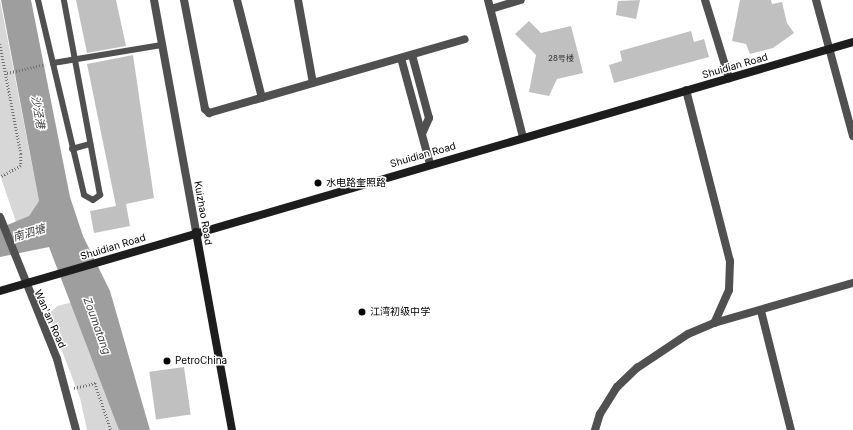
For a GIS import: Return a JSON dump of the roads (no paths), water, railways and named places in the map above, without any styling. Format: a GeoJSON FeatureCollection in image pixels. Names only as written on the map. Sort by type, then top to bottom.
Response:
{"type":"FeatureCollection","features":[{"type":"Feature","properties":{"kind":"main road","name":"Shuidian Road"},"geometry":{"type":"LineString","coordinates":[[0,291],[196,232],[853,42]]}},
{"type":"Feature","properties":{"kind":"main road","name":"Kuizhao Road"},"geometry":{"type":"LineString","coordinates":[[196,232],[232,430]]}},
{"type":"Feature","properties":{"kind":"street","name":"Kuizhao Road"},"geometry":{"type":"LineString","coordinates":[[154,0],[196,232]]}},
{"type":"Feature","properties":{"kind":"street"},"geometry":{"type":"LineString","coordinates":[[184,0],[205,109],[209,113],[465,39]]}},
{"type":"Feature","properties":{"kind":"street"},"geometry":{"type":"LineString","coordinates":[[237,0],[262,98]]}},
{"type":"Feature","properties":{"kind":"street"},"geometry":{"type":"LineString","coordinates":[[298,0],[313,83]]}},
{"type":"Feature","properties":{"kind":"street"},"geometry":{"type":"LineString","coordinates":[[488,0],[523,137]]}},
{"type":"Feature","properties":{"kind":"street"},"geometry":{"type":"LineString","coordinates":[[491,9],[521,0]]}},
{"type":"Feature","properties":{"kind":"street"},"geometry":{"type":"LineString","coordinates":[[705,0],[729,78]]}},
{"type":"Feature","properties":{"kind":"street"},"geometry":{"type":"LineString","coordinates":[[816,0],[853,136]]}},
{"type":"Feature","properties":{"kind":"street"},"geometry":{"type":"LineString","coordinates":[[412,55],[429,122],[422,134]]}},
{"type":"Feature","properties":{"kind":"street"},"geometry":{"type":"LineString","coordinates":[[401,58],[430,164]]}},
{"type":"Feature","properties":{"kind":"street"},"geometry":{"type":"LineString","coordinates":[[686,90],[730,261],[728,290],[714,323]]}},
{"type":"Feature","properties":{"kind":"street","name":"Wan'an Road"},"geometry":{"type":"LineString","coordinates":[[0,217],[13,257],[68,391],[76,430]]}},
{"type":"Feature","properties":{"kind":"street"},"geometry":{"type":"LineString","coordinates":[[595,430],[600,414],[617,387],[637,368],[688,334],[714,323],[761,311],[853,283]]}},
{"type":"Feature","properties":{"kind":"street"},"geometry":{"type":"LineString","coordinates":[[761,311],[789,429]]}},
{"type":"Feature","properties":{"kind":"lane"},"geometry":{"type":"LineString","coordinates":[[38,0],[84,195],[93,200],[100,195],[64,0]]}},
{"type":"Feature","properties":{"kind":"lane"},"geometry":{"type":"LineString","coordinates":[[53,63],[162,46]]}},
{"type":"Feature","properties":{"kind":"lane"},"geometry":{"type":"LineString","coordinates":[[72,149],[90,144]]}},
{"type":"Feature","properties":{"kind":"water"},"geometry":{"type":"Polygon","coordinates":[[[1,0],[31,0],[70,197],[83,236],[110,291],[150,430],[119,430],[49,247],[0,257],[0,228],[29,216],[39,201],[1,0]]]}},
{"type":"Feature","properties":{"kind":"place","name":"水电路奎照路"},"geometry":{"type":"Point","coordinates":[318,183]}},
{"type":"Feature","properties":{"kind":"place","name":"江湾初级中学"},"geometry":{"type":"Point","coordinates":[362,312]}},
{"type":"Feature","properties":{"kind":"place","name":"PetroChina"},"geometry":{"type":"Point","coordinates":[167,361]}},
{"type":"Feature","properties":{"kind":"water label","name":"沙泾港"},"geometry":{"type":"Point","coordinates":[38,112]}},
{"type":"Feature","properties":{"kind":"water label","name":"南泗塘"},"geometry":{"type":"Point","coordinates":[29,233]}},
{"type":"Feature","properties":{"kind":"water label","name":"Zoumatang"},"geometry":{"type":"Point","coordinates":[97,326]}}]}
